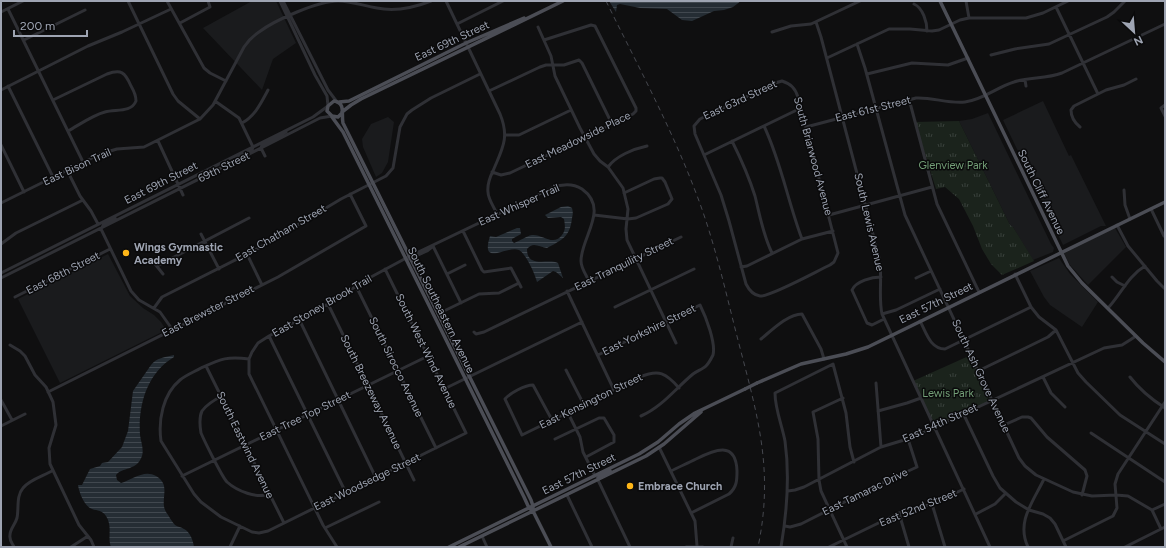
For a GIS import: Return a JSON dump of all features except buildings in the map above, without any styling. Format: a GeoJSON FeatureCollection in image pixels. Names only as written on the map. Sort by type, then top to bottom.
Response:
{"type":"FeatureCollection","features":[{"type":"Feature","properties":{"kind":"main road","name":"East 69th Street"},"geometry":{"type":"LineString","coordinates":[[338,102],[349,101],[466,43],[563,1]]}},
{"type":"Feature","properties":{"kind":"main road","name":"South Cliff Avenue"},"geometry":{"type":"LineString","coordinates":[[940,1],[1068,266],[1076,277],[1136,336],[1165,362]]}},
{"type":"Feature","properties":{"kind":"main road","name":"East 69th Street"},"geometry":{"type":"LineString","coordinates":[[342,112],[361,99],[552,6]]}},
{"type":"Feature","properties":{"kind":"main road"},"geometry":{"type":"LineString","coordinates":[[332,102],[338,102],[342,106],[342,112],[338,116],[332,116],[328,113],[328,106],[332,102]]}},
{"type":"Feature","properties":{"kind":"main road","name":"South Southeastern Avenue"},"geometry":{"type":"LineString","coordinates":[[342,112],[343,123],[470,376],[531,507]]}},
{"type":"Feature","properties":{"kind":"main road","name":"South Southeastern Avenue"},"geometry":{"type":"LineString","coordinates":[[332,116],[344,132],[465,379],[551,547]]}},
{"type":"Feature","properties":{"kind":"main road","name":"East 57th Street"},"geometry":{"type":"LineString","coordinates":[[448,547],[624,462],[652,446],[690,416],[757,383],[794,366],[860,350],[1165,202]]}},
{"type":"Feature","properties":{"kind":"main road","name":"East 57th Street"},"geometry":{"type":"LineString","coordinates":[[459,547],[635,462],[659,447],[695,416],[710,406]]}},
{"type":"Feature","properties":{"kind":"main road"},"geometry":{"type":"LineString","coordinates":[[598,480],[600,477],[624,462]]}},
{"type":"Feature","properties":{"kind":"street"},"geometry":{"type":"LineString","coordinates":[[1,12],[23,1]]}},
{"type":"Feature","properties":{"kind":"street"},"geometry":{"type":"LineString","coordinates":[[128,1],[173,94],[178,101],[200,119]]}},
{"type":"Feature","properties":{"kind":"street"},"geometry":{"type":"LineString","coordinates":[[167,1],[204,68],[210,73],[226,81]]}},
{"type":"Feature","properties":{"kind":"street"},"geometry":{"type":"LineString","coordinates":[[180,23],[210,7],[208,1]]}},
{"type":"Feature","properties":{"kind":"street"},"geometry":{"type":"LineString","coordinates":[[282,1],[291,15],[328,90],[338,102]]}},
{"type":"Feature","properties":{"kind":"street"},"geometry":{"type":"LineString","coordinates":[[282,1],[288,17],[327,96],[328,106]]}},
{"type":"Feature","properties":{"kind":"street","name":"East Bison Trail"},"geometry":{"type":"LineString","coordinates":[[1,203],[110,150],[140,148],[158,141],[200,119],[210,109],[215,101],[244,47],[250,39],[262,30],[291,15],[330,2],[348,2],[389,10],[410,8],[431,1]]}},
{"type":"Feature","properties":{"kind":"street"},"geometry":{"type":"LineString","coordinates":[[446,1],[502,120],[505,135],[504,143],[489,180],[488,192],[497,214]]}},
{"type":"Feature","properties":{"kind":"street"},"geometry":{"type":"LineString","coordinates":[[457,24],[486,11],[503,1]]}},
{"type":"Feature","properties":{"kind":"street"},"geometry":{"type":"LineString","coordinates":[[772,32],[791,26],[807,25],[816,22],[860,1]]}},
{"type":"Feature","properties":{"kind":"street"},"geometry":{"type":"LineString","coordinates":[[966,1],[969,18]]}},
{"type":"Feature","properties":{"kind":"street"},"geometry":{"type":"LineString","coordinates":[[827,58],[889,28],[927,31],[939,30],[969,18],[1026,18],[1039,15],[1068,1]]}},
{"type":"Feature","properties":{"kind":"street"},"geometry":{"type":"LineString","coordinates":[[991,55],[1015,49],[1043,46],[1107,17],[1118,9],[1125,1]]}},
{"type":"Feature","properties":{"kind":"street"},"geometry":{"type":"LineString","coordinates":[[914,4],[919,7],[925,20],[927,31]]}},
{"type":"Feature","properties":{"kind":"street"},"geometry":{"type":"LineString","coordinates":[[1056,7],[1098,94]]}},
{"type":"Feature","properties":{"kind":"street"},"geometry":{"type":"LineString","coordinates":[[8,8],[83,162]]}},
{"type":"Feature","properties":{"kind":"street"},"geometry":{"type":"LineString","coordinates":[[1,90],[88,46],[139,24],[171,8]]}},
{"type":"Feature","properties":{"kind":"street"},"geometry":{"type":"LineString","coordinates":[[24,40],[84,10]]}},
{"type":"Feature","properties":{"kind":"street","name":"South Lewis Avenue"},"geometry":{"type":"LineString","coordinates":[[816,22],[827,58],[882,269],[880,298],[882,314],[990,547]]}},
{"type":"Feature","properties":{"kind":"street","name":"East 61st Street"},"geometry":{"type":"LineString","coordinates":[[806,127],[909,99],[926,98],[960,102],[970,101],[1009,84],[1056,75],[1165,24]]}},
{"type":"Feature","properties":{"kind":"street","name":"East Meadowside Place"},"geometry":{"type":"LineString","coordinates":[[492,172],[501,175],[510,173],[633,114],[636,110],[595,26],[591,25],[544,40]]}},
{"type":"Feature","properties":{"kind":"street"},"geometry":{"type":"LineString","coordinates":[[538,27],[551,56],[555,76],[585,137],[594,154],[608,167],[618,180],[624,193],[628,204],[627,240],[676,343]]}},
{"type":"Feature","properties":{"kind":"street","name":"South Ash Grove Avenue"},"geometry":{"type":"LineString","coordinates":[[857,44],[867,74],[904,216],[949,307],[1022,462],[1032,472],[1070,491],[1082,495],[1128,496],[1152,510]]}},
{"type":"Feature","properties":{"kind":"street"},"geometry":{"type":"LineString","coordinates":[[867,74],[912,63],[948,65],[968,58]]}},
{"type":"Feature","properties":{"kind":"street"},"geometry":{"type":"LineString","coordinates":[[489,91],[540,67],[564,65],[581,61],[612,124]]}},
{"type":"Feature","properties":{"kind":"street"},"geometry":{"type":"LineString","coordinates":[[53,100],[106,74],[119,72],[126,75],[135,94],[136,101],[132,107],[128,109],[105,112],[68,131]]}},
{"type":"Feature","properties":{"kind":"street","name":"East Chatham Street"},"geometry":{"type":"LineString","coordinates":[[154,308],[162,297],[247,254],[350,194],[386,176],[391,172],[400,127],[407,114],[431,98],[480,74]]}},
{"type":"Feature","properties":{"kind":"street"},"geometry":{"type":"LineString","coordinates":[[1080,127],[1073,119],[1071,114],[1071,109],[1076,104],[1136,79]]}},
{"type":"Feature","properties":{"kind":"street"},"geometry":{"type":"LineString","coordinates":[[1025,80],[1026,86]]}},
{"type":"Feature","properties":{"kind":"street","name":"East 63rd Street"},"geometry":{"type":"LineString","coordinates":[[694,126],[700,119],[775,83],[782,81],[789,83]]}},
{"type":"Feature","properties":{"kind":"street","name":"South Briarwood Avenue"},"geometry":{"type":"LineString","coordinates":[[694,126],[695,134],[730,221],[746,284],[751,292],[759,296],[770,293],[834,262],[838,249],[796,91],[789,83]]}},
{"type":"Feature","properties":{"kind":"street"},"geometry":{"type":"LineString","coordinates":[[8,86],[53,177]]}},
{"type":"Feature","properties":{"kind":"street"},"geometry":{"type":"LineString","coordinates":[[242,123],[256,112],[268,90]]}},
{"type":"Feature","properties":{"kind":"street"},"geometry":{"type":"LineString","coordinates":[[909,99],[939,208],[979,292]]}},
{"type":"Feature","properties":{"kind":"street"},"geometry":{"type":"LineString","coordinates":[[215,101],[235,115],[242,123],[253,147],[252,150],[233,160],[226,166]]}},
{"type":"Feature","properties":{"kind":"street"},"geometry":{"type":"LineString","coordinates":[[1165,105],[1161,108],[1165,116]]}},
{"type":"Feature","properties":{"kind":"street","name":"East 69th Street"},"geometry":{"type":"LineString","coordinates":[[1,273],[317,115],[328,106]]}},
{"type":"Feature","properties":{"kind":"street"},"geometry":{"type":"LineString","coordinates":[[704,155],[801,108]]}},
{"type":"Feature","properties":{"kind":"street"},"geometry":{"type":"LineString","coordinates":[[505,135],[519,135],[572,110]]}},
{"type":"Feature","properties":{"kind":"street","name":"69th Street"},"geometry":{"type":"LineString","coordinates":[[100,229],[320,118],[332,116]]}},
{"type":"Feature","properties":{"kind":"street"},"geometry":{"type":"LineString","coordinates":[[764,126],[777,156],[795,221],[802,239]]}},
{"type":"Feature","properties":{"kind":"street"},"geometry":{"type":"LineString","coordinates":[[265,156],[261,148],[262,146],[292,127]]}},
{"type":"Feature","properties":{"kind":"street"},"geometry":{"type":"LineString","coordinates":[[158,141],[183,195]]}},
{"type":"Feature","properties":{"kind":"street"},"geometry":{"type":"LineString","coordinates":[[732,141],[747,174],[772,253]]}},
{"type":"Feature","properties":{"kind":"street"},"geometry":{"type":"LineString","coordinates":[[1,145],[24,192]]}},
{"type":"Feature","properties":{"kind":"street"},"geometry":{"type":"LineString","coordinates":[[608,167],[612,161],[639,148],[647,146]]}},
{"type":"Feature","properties":{"kind":"street"},"geometry":{"type":"LineString","coordinates":[[67,170],[98,224]]}},
{"type":"Feature","properties":{"kind":"street"},"geometry":{"type":"LineString","coordinates":[[589,281],[582,266],[581,259],[594,215],[628,219],[640,217],[668,204],[671,201],[672,196],[664,180],[660,178],[654,179],[624,193]]}},
{"type":"Feature","properties":{"kind":"street","name":"East Whisper Trail"},"geometry":{"type":"LineString","coordinates":[[406,259],[427,251],[433,246],[462,231],[556,186],[568,185],[578,187],[588,195],[593,205],[594,215]]}},
{"type":"Feature","properties":{"kind":"street"},"geometry":{"type":"LineString","coordinates":[[829,215],[932,187]]}},
{"type":"Feature","properties":{"kind":"street"},"geometry":{"type":"LineString","coordinates":[[1124,190],[1125,205],[1130,219]]}},
{"type":"Feature","properties":{"kind":"street","name":"East Brewster Street"},"geometry":{"type":"LineString","coordinates":[[48,392],[262,285],[366,226],[350,194]]}},
{"type":"Feature","properties":{"kind":"street"},"geometry":{"type":"LineString","coordinates":[[1,244],[16,234],[83,200]]}},
{"type":"Feature","properties":{"kind":"street"},"geometry":{"type":"LineString","coordinates":[[1151,209],[1164,236]]}},
{"type":"Feature","properties":{"kind":"street"},"geometry":{"type":"LineString","coordinates":[[1,278],[100,229],[104,224],[118,217],[121,213]]}},
{"type":"Feature","properties":{"kind":"street"},"geometry":{"type":"LineString","coordinates":[[157,266],[249,218]]}},
{"type":"Feature","properties":{"kind":"street"},"geometry":{"type":"LineString","coordinates":[[1117,225],[1126,244],[1165,290]]}},
{"type":"Feature","properties":{"kind":"street"},"geometry":{"type":"LineString","coordinates":[[100,229],[131,291],[139,300],[154,308],[163,316],[172,329]]}},
{"type":"Feature","properties":{"kind":"street"},"geometry":{"type":"LineString","coordinates":[[462,231],[484,272],[512,268],[522,287]]}},
{"type":"Feature","properties":{"kind":"street"},"geometry":{"type":"LineString","coordinates":[[741,267],[747,266],[802,239],[833,231]]}},
{"type":"Feature","properties":{"kind":"street"},"geometry":{"type":"LineString","coordinates":[[201,234],[218,269]]}},
{"type":"Feature","properties":{"kind":"street","name":"East Tranquility Street"},"geometry":{"type":"LineString","coordinates":[[474,332],[476,334],[484,332],[681,237]]}},
{"type":"Feature","properties":{"kind":"street"},"geometry":{"type":"LineString","coordinates":[[433,246],[461,303]]}},
{"type":"Feature","properties":{"kind":"street","name":"East 68th Street"},"geometry":{"type":"LineString","coordinates":[[15,297],[110,249]]}},
{"type":"Feature","properties":{"kind":"street"},"geometry":{"type":"LineString","coordinates":[[247,254],[262,285]]}},
{"type":"Feature","properties":{"kind":"street"},"geometry":{"type":"LineString","coordinates":[[151,259],[163,274]]}},
{"type":"Feature","properties":{"kind":"street","name":"East Stoney Brook Trail"},"geometry":{"type":"LineString","coordinates":[[249,359],[258,343],[328,304],[385,269],[406,259]]}},
{"type":"Feature","properties":{"kind":"street"},"geometry":{"type":"LineString","coordinates":[[447,274],[465,265]]}},
{"type":"Feature","properties":{"kind":"street"},"geometry":{"type":"LineString","coordinates":[[1108,308],[1117,298],[1133,274],[1145,266]]}},
{"type":"Feature","properties":{"kind":"street","name":"South West Wind Avenue"},"geometry":{"type":"LineString","coordinates":[[385,269],[466,434]]}},
{"type":"Feature","properties":{"kind":"street"},"geometry":{"type":"LineString","coordinates":[[615,307],[694,269]]}},
{"type":"Feature","properties":{"kind":"street"},"geometry":{"type":"LineString","coordinates":[[916,278],[931,271]]}},
{"type":"Feature","properties":{"kind":"street"},"geometry":{"type":"LineString","coordinates":[[1015,274],[1031,307],[1039,317],[1056,330],[1078,373],[1120,416],[1165,444]]}},
{"type":"Feature","properties":{"kind":"street"},"geometry":{"type":"LineString","coordinates":[[881,277],[874,277],[867,280],[856,285],[852,290],[867,323],[872,325],[884,319]]}},
{"type":"Feature","properties":{"kind":"street"},"geometry":{"type":"LineString","coordinates":[[1112,277],[1124,286]]}},
{"type":"Feature","properties":{"kind":"street"},"geometry":{"type":"LineString","coordinates":[[446,310],[479,294],[499,293],[519,283]]}},
{"type":"Feature","properties":{"kind":"street","name":"South Sirocco Avenue"},"geometry":{"type":"LineString","coordinates":[[356,286],[436,448]]}},
{"type":"Feature","properties":{"kind":"street"},"geometry":{"type":"LineString","coordinates":[[882,314],[896,310],[940,289]]}},
{"type":"Feature","properties":{"kind":"street"},"geometry":{"type":"LineString","coordinates":[[567,291],[614,390]]}},
{"type":"Feature","properties":{"kind":"street","name":"South Breezeway Avenue"},"geometry":{"type":"LineString","coordinates":[[328,304],[414,480]]}},
{"type":"Feature","properties":{"kind":"street","name":"East Yorkshire Street"},"geometry":{"type":"LineString","coordinates":[[598,356],[700,305],[706,318],[713,346],[712,357],[706,366],[693,374],[678,388]]}},
{"type":"Feature","properties":{"kind":"street"},"geometry":{"type":"LineString","coordinates":[[920,321],[931,342],[938,348],[949,348],[1031,307]]}},
{"type":"Feature","properties":{"kind":"street"},"geometry":{"type":"LineString","coordinates":[[761,339],[778,324],[802,314],[821,349],[824,358]]}},
{"type":"Feature","properties":{"kind":"street"},"geometry":{"type":"LineString","coordinates":[[299,319],[376,478]]}},
{"type":"Feature","properties":{"kind":"street"},"geometry":{"type":"LineString","coordinates":[[444,389],[582,322]]}},
{"type":"Feature","properties":{"kind":"street"},"geometry":{"type":"LineString","coordinates":[[978,371],[1048,337],[1056,330]]}},
{"type":"Feature","properties":{"kind":"street"},"geometry":{"type":"LineString","coordinates":[[269,336],[346,493]]}},
{"type":"Feature","properties":{"kind":"street","name":"East 54th Street"},"geometry":{"type":"LineString","coordinates":[[788,491],[801,488],[881,447],[908,439],[1104,348],[1126,343],[1136,336]]}},
{"type":"Feature","properties":{"kind":"street"},"geometry":{"type":"LineString","coordinates":[[10,345],[20,351],[24,356],[35,375],[46,387],[54,406],[56,425],[49,448],[50,464],[79,525],[88,536],[94,547]]}},
{"type":"Feature","properties":{"kind":"street","name":"East Tree Top Street"},"geometry":{"type":"LineString","coordinates":[[182,476],[428,356]]}},
{"type":"Feature","properties":{"kind":"street"},"geometry":{"type":"LineString","coordinates":[[230,547],[240,526],[217,515],[204,506],[182,476],[161,440],[160,434],[164,405],[167,396],[181,379],[222,358],[234,357],[249,359],[249,374],[325,528],[336,547]]}},
{"type":"Feature","properties":{"kind":"street"},"geometry":{"type":"LineString","coordinates":[[781,547],[785,526],[788,491],[785,441],[775,393],[833,364],[848,424],[850,447],[854,462]]}},
{"type":"Feature","properties":{"kind":"street","name":"South Eastwind Avenue"},"geometry":{"type":"LineString","coordinates":[[206,366],[284,523]]}},
{"type":"Feature","properties":{"kind":"street"},"geometry":{"type":"LineString","coordinates":[[566,370],[584,405]]}},
{"type":"Feature","properties":{"kind":"street","name":"East Kensington Street"},"geometry":{"type":"LineString","coordinates":[[552,420],[535,387],[529,385],[505,399],[522,435],[645,375],[658,372],[669,377],[678,388]]}},
{"type":"Feature","properties":{"kind":"street"},"geometry":{"type":"LineString","coordinates":[[1043,377],[1051,393],[1065,407]]}},
{"type":"Feature","properties":{"kind":"street"},"geometry":{"type":"LineString","coordinates":[[1130,377],[1149,397],[1164,407]]}},
{"type":"Feature","properties":{"kind":"street"},"geometry":{"type":"LineString","coordinates":[[876,383],[881,447]]}},
{"type":"Feature","properties":{"kind":"street"},"geometry":{"type":"LineString","coordinates":[[641,416],[652,410],[678,388]]}},
{"type":"Feature","properties":{"kind":"street"},"geometry":{"type":"LineString","coordinates":[[222,396],[209,403],[202,412],[200,422],[201,432],[224,478],[231,485],[253,495],[261,496],[270,494]]}},
{"type":"Feature","properties":{"kind":"street"},"geometry":{"type":"LineString","coordinates":[[842,398],[813,412],[818,438],[818,480],[820,491],[847,547]]}},
{"type":"Feature","properties":{"kind":"street"},"geometry":{"type":"LineString","coordinates":[[878,411],[921,398]]}},
{"type":"Feature","properties":{"kind":"street"},"geometry":{"type":"LineString","coordinates":[[1,400],[12,420]]}},
{"type":"Feature","properties":{"kind":"street"},"geometry":{"type":"LineString","coordinates":[[1063,541],[1113,516],[1117,508],[1115,484],[1116,477],[1164,407],[1165,402]]}},
{"type":"Feature","properties":{"kind":"street"},"geometry":{"type":"LineString","coordinates":[[568,413],[595,476]]}},
{"type":"Feature","properties":{"kind":"street"},"geometry":{"type":"LineString","coordinates":[[1,426],[25,414]]}},
{"type":"Feature","properties":{"kind":"street"},"geometry":{"type":"LineString","coordinates":[[963,414],[996,482],[1005,494],[1029,510],[1043,514],[1050,518],[1055,524],[1066,547]]}},
{"type":"Feature","properties":{"kind":"street"},"geometry":{"type":"LineString","coordinates":[[555,439],[603,417],[614,435],[615,440],[613,443],[586,457]]}},
{"type":"Feature","properties":{"kind":"street"},"geometry":{"type":"LineString","coordinates":[[1004,425],[1022,417],[1028,417],[1034,421],[1047,437],[1085,470],[1087,476],[1082,495]]}},
{"type":"Feature","properties":{"kind":"street"},"geometry":{"type":"LineString","coordinates":[[1091,433],[1165,482]]}},
{"type":"Feature","properties":{"kind":"street","name":"East Woodsedge Street"},"geometry":{"type":"LineString","coordinates":[[240,526],[255,532],[268,531],[466,434]]}},
{"type":"Feature","properties":{"kind":"street","name":"East Tamarac Drive"},"geometry":{"type":"LineString","coordinates":[[785,526],[796,526],[895,476],[917,467],[908,439]]}},
{"type":"Feature","properties":{"kind":"street"},"geometry":{"type":"LineString","coordinates":[[659,447],[696,526],[697,546]]}},
{"type":"Feature","properties":{"kind":"street"},"geometry":{"type":"LineString","coordinates":[[671,471],[718,449],[729,452],[735,459],[737,480],[733,490],[729,494],[691,513]]}},
{"type":"Feature","properties":{"kind":"street"},"geometry":{"type":"LineString","coordinates":[[14,547],[10,540],[10,531],[17,518],[20,493],[29,482],[52,471]]}},
{"type":"Feature","properties":{"kind":"street"},"geometry":{"type":"LineString","coordinates":[[1028,547],[1024,537],[1024,522],[1044,479]]}},
{"type":"Feature","properties":{"kind":"street"},"geometry":{"type":"LineString","coordinates":[[598,480],[630,547]]}},
{"type":"Feature","properties":{"kind":"street","name":"East 52nd Street"},"geometry":{"type":"LineString","coordinates":[[829,547],[899,513],[932,504],[964,489]]}},
{"type":"Feature","properties":{"kind":"street"},"geometry":{"type":"LineString","coordinates":[[976,514],[995,504],[1005,494]]}},
{"type":"Feature","properties":{"kind":"street"},"geometry":{"type":"LineString","coordinates":[[567,495],[592,547]]}},
{"type":"Feature","properties":{"kind":"street"},"geometry":{"type":"LineString","coordinates":[[325,528],[379,502]]}},
{"type":"Feature","properties":{"kind":"street"},"geometry":{"type":"LineString","coordinates":[[932,504],[945,547]]}},
{"type":"Feature","properties":{"kind":"street"},"geometry":{"type":"LineString","coordinates":[[1161,529],[1152,510],[1165,504]]}},
{"type":"Feature","properties":{"kind":"street"},"geometry":{"type":"LineString","coordinates":[[899,513],[909,547]]}},
{"type":"Feature","properties":{"kind":"street"},"geometry":{"type":"LineString","coordinates":[[1128,546],[1165,528]]}},
{"type":"Feature","properties":{"kind":"street"},"geometry":{"type":"LineString","coordinates":[[71,547],[88,536]]}},
{"type":"Feature","properties":{"kind":"street"},"geometry":{"type":"LineString","coordinates":[[482,536],[487,547]]}},
{"type":"Feature","properties":{"kind":"street"},"geometry":{"type":"LineString","coordinates":[[731,547],[733,538]]}},
{"type":"Feature","properties":{"kind":"street"},"geometry":{"type":"LineString","coordinates":[[686,547],[703,547]]}},
{"type":"Feature","properties":{"kind":"shaded area"},"geometry":{"type":"Polygon","coordinates":[[[252,1],[276,1],[296,43],[273,59],[262,90],[203,28],[252,1]]]}},
{"type":"Feature","properties":{"kind":"shaded area"},"geometry":{"type":"Polygon","coordinates":[[[609,1],[741,1],[733,7],[714,11],[692,21],[682,20],[667,9],[640,8],[620,4],[617,5],[616,12],[609,1]]]}},
{"type":"Feature","properties":{"kind":"shaded area"},"geometry":{"type":"Polygon","coordinates":[[[1043,101],[1069,156],[1071,155],[1106,226],[1101,226],[1063,245],[1003,120],[1043,101]]]}},
{"type":"Feature","properties":{"kind":"shaded area"},"geometry":{"type":"Polygon","coordinates":[[[988,113],[1054,248],[1053,252],[1033,260],[1013,227],[1010,225],[959,121],[972,119],[988,113]]]}},
{"type":"Feature","properties":{"kind":"shaded area"},"geometry":{"type":"Polygon","coordinates":[[[388,117],[394,122],[388,162],[382,173],[376,177],[363,147],[362,139],[371,124],[388,117]]]}},
{"type":"Feature","properties":{"kind":"shaded area"},"geometry":{"type":"Polygon","coordinates":[[[568,206],[572,208],[573,214],[567,234],[557,243],[547,248],[532,245],[527,249],[530,259],[534,261],[558,263],[563,278],[553,271],[537,282],[527,260],[519,250],[514,249],[496,253],[489,251],[488,246],[490,236],[496,237],[517,228],[520,228],[521,234],[512,239],[514,243],[532,235],[551,240],[559,238],[564,231],[564,219],[561,217],[548,218],[545,215],[561,207],[568,206]]]}},
{"type":"Feature","properties":{"kind":"shaded area"},"geometry":{"type":"Polygon","coordinates":[[[1115,228],[1126,247],[1088,285],[1070,265],[1063,252],[1115,228]]]}},
{"type":"Feature","properties":{"kind":"shaded area"},"geometry":{"type":"Polygon","coordinates":[[[108,254],[130,296],[143,308],[154,315],[166,330],[60,383],[18,299],[108,254]]]}},
{"type":"Feature","properties":{"kind":"shaded area"},"geometry":{"type":"Polygon","coordinates":[[[1059,258],[1070,274],[1098,302],[1082,327],[1050,305],[1030,271],[1059,258]]]}},
{"type":"Feature","properties":{"kind":"shaded area"},"geometry":{"type":"Polygon","coordinates":[[[174,355],[174,357],[157,372],[146,391],[141,412],[140,435],[143,451],[140,461],[116,475],[117,480],[121,483],[143,474],[152,474],[161,480],[164,488],[164,507],[166,512],[175,525],[183,528],[190,534],[194,547],[111,547],[110,528],[106,516],[101,512],[92,509],[84,502],[78,485],[82,485],[90,469],[100,466],[102,463],[108,462],[122,447],[128,431],[133,391],[155,361],[174,355]]]}},
{"type":"Feature","properties":{"kind":"green space","name":"Glenview Park"},"geometry":{"type":"Polygon","coordinates":[[[959,121],[1010,225],[1013,227],[1034,261],[1002,275],[991,264],[982,249],[973,226],[959,199],[945,187],[936,189],[915,122],[959,121]]]}},
{"type":"Feature","properties":{"kind":"green space","name":"Lewis Park"},"geometry":{"type":"Polygon","coordinates":[[[971,355],[992,400],[934,427],[913,381],[971,355]]]}},
{"type":"Feature","properties":{"kind":"railway"},"geometry":{"type":"LineString","coordinates":[[606,1],[676,144],[696,193],[715,249],[758,420],[762,444],[764,469],[763,519],[758,547]]}},
{"type":"Feature","properties":{"kind":"place","name":"Wings Gymnastic Academy"},"geometry":{"type":"Point","coordinates":[126,253]}},
{"type":"Feature","properties":{"kind":"place","name":"Embrace Church"},"geometry":{"type":"Point","coordinates":[630,486]}}]}
